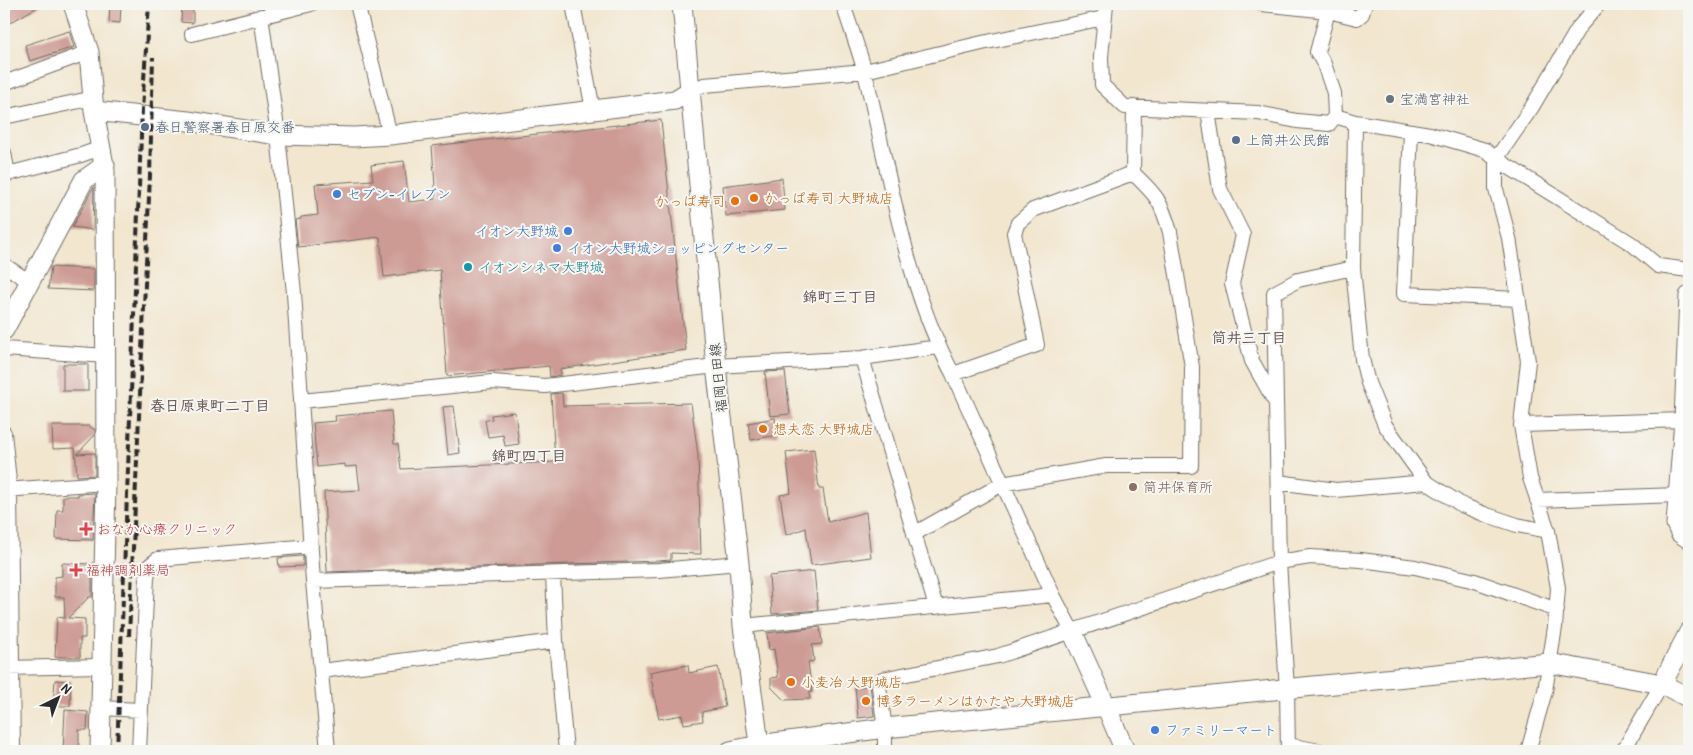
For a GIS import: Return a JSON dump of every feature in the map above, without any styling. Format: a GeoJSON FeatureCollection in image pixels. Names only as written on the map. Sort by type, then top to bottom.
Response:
{"type":"FeatureCollection","features":[{"type":"Feature","properties":{"kind":"street"},"geometry":{"type":"LineString","coordinates":[[73,4],[90,52],[94,105],[103,156],[107,356],[100,751]]}},
{"type":"Feature","properties":{"kind":"street"},"geometry":{"type":"LineString","coordinates":[[192,34],[269,11],[311,4]]}},
{"type":"Feature","properties":{"kind":"street"},"geometry":{"type":"LineString","coordinates":[[357,4],[390,135]]}},
{"type":"Feature","properties":{"kind":"street"},"geometry":{"type":"LineString","coordinates":[[573,4],[593,110]]}},
{"type":"Feature","properties":{"kind":"street","name":"福岡日田線"},"geometry":{"type":"LineString","coordinates":[[682,4],[716,366],[739,563],[743,626],[759,748]]}},
{"type":"Feature","properties":{"kind":"street"},"geometry":{"type":"LineString","coordinates":[[843,4],[865,71],[906,252],[938,347],[953,374],[1002,484],[1072,631],[1125,751]]}},
{"type":"Feature","properties":{"kind":"street"},"geometry":{"type":"LineString","coordinates":[[1262,4],[1328,10],[1357,18],[1362,14],[1365,4]]}},
{"type":"Feature","properties":{"kind":"street"},"geometry":{"type":"LineString","coordinates":[[1528,751],[1545,691],[1557,610],[1558,588],[1548,531],[1530,478],[1521,425],[1528,361],[1509,238],[1496,189],[1496,159],[1532,107],[1579,27],[1599,4]]}},
{"type":"Feature","properties":{"kind":"street"},"geometry":{"type":"LineString","coordinates":[[4,117],[94,105],[278,134],[354,137],[390,135],[675,100],[704,84],[865,71],[1105,11],[1101,57],[1102,84],[1125,107],[1258,113],[1297,121],[1329,124],[1335,116],[1334,93],[1318,52],[1328,10]]}},
{"type":"Feature","properties":{"kind":"street"},"geometry":{"type":"LineString","coordinates":[[269,11],[278,134],[294,293],[313,581],[328,751]]}},
{"type":"Feature","properties":{"kind":"street"},"geometry":{"type":"LineString","coordinates":[[4,83],[90,52]]}},
{"type":"Feature","properties":{"kind":"street"},"geometry":{"type":"LineString","coordinates":[[914,534],[1002,484],[1106,466],[1191,466],[1192,367],[1170,232],[1164,210],[1155,194],[1132,173],[1134,107]]}},
{"type":"Feature","properties":{"kind":"street"},"geometry":{"type":"LineString","coordinates":[[1208,111],[1220,189],[1243,235],[1232,284],[1252,361],[1276,403]]}},
{"type":"Feature","properties":{"kind":"street"},"geometry":{"type":"LineString","coordinates":[[1335,116],[1355,122],[1430,134],[1485,150],[1496,159],[1632,244],[1658,266],[1689,270]]}},
{"type":"Feature","properties":{"kind":"street"},"geometry":{"type":"LineString","coordinates":[[1355,122],[1353,268],[1362,359],[1368,383],[1385,425],[1426,482],[1462,505],[1484,514],[1518,525],[1548,531]]}},
{"type":"Feature","properties":{"kind":"street"},"geometry":{"type":"LineString","coordinates":[[1410,131],[1404,294],[1519,299]]}},
{"type":"Feature","properties":{"kind":"street"},"geometry":{"type":"LineString","coordinates":[[4,153],[6,174],[82,155],[103,156]]}},
{"type":"Feature","properties":{"kind":"street"},"geometry":{"type":"LineString","coordinates":[[4,330],[84,180],[103,156]]}},
{"type":"Feature","properties":{"kind":"street"},"geometry":{"type":"LineString","coordinates":[[953,374],[1037,345],[1014,233],[1018,222],[1033,210],[1132,173]]}},
{"type":"Feature","properties":{"kind":"street"},"geometry":{"type":"LineString","coordinates":[[4,265],[30,282]]}},
{"type":"Feature","properties":{"kind":"street"},"geometry":{"type":"LineString","coordinates":[[1320,751],[1288,748],[1288,690],[1279,562],[1274,293],[1298,280],[1353,268]]}},
{"type":"Feature","properties":{"kind":"street"},"geometry":{"type":"LineString","coordinates":[[1689,296],[1687,385],[1676,524],[1680,533],[1689,539]]}},
{"type":"Feature","properties":{"kind":"street"},"geometry":{"type":"LineString","coordinates":[[301,401],[492,382],[545,386],[716,366],[862,358],[938,347]]}},
{"type":"Feature","properties":{"kind":"street"},"geometry":{"type":"LineString","coordinates":[[4,349],[107,356]]}},
{"type":"Feature","properties":{"kind":"street"},"geometry":{"type":"LineString","coordinates":[[862,358],[936,606]]}},
{"type":"Feature","properties":{"kind":"street"},"geometry":{"type":"LineString","coordinates":[[1521,425],[1684,420]]}},
{"type":"Feature","properties":{"kind":"street"},"geometry":{"type":"LineString","coordinates":[[4,433],[7,490],[8,668],[13,751]]}},
{"type":"Feature","properties":{"kind":"street"},"geometry":{"type":"LineString","coordinates":[[1278,482],[1336,490],[1426,482]]}},
{"type":"Feature","properties":{"kind":"street"},"geometry":{"type":"LineString","coordinates":[[7,490],[106,483]]}},
{"type":"Feature","properties":{"kind":"street"},"geometry":{"type":"LineString","coordinates":[[1537,500],[1678,495]]}},
{"type":"Feature","properties":{"kind":"street"},"geometry":{"type":"LineString","coordinates":[[139,751],[146,578],[150,565],[158,559],[311,546]]}},
{"type":"Feature","properties":{"kind":"street"},"geometry":{"type":"LineString","coordinates":[[885,751],[885,728],[879,687],[882,679],[998,656],[1279,562],[1310,557],[1360,560],[1415,567],[1475,581],[1557,610]]}},
{"type":"Feature","properties":{"kind":"street"},"geometry":{"type":"LineString","coordinates":[[313,581],[659,570],[739,563]]}},
{"type":"Feature","properties":{"kind":"street"},"geometry":{"type":"LineString","coordinates":[[553,574],[556,641],[566,751]]}},
{"type":"Feature","properties":{"kind":"street"},"geometry":{"type":"LineString","coordinates":[[743,626],[1053,594]]}},
{"type":"Feature","properties":{"kind":"street"},"geometry":{"type":"LineString","coordinates":[[1627,750],[1689,632]]}},
{"type":"Feature","properties":{"kind":"street"},"geometry":{"type":"LineString","coordinates":[[321,670],[556,641]]}},
{"type":"Feature","properties":{"kind":"street"},"geometry":{"type":"LineString","coordinates":[[730,751],[885,728],[1549,663],[1662,684],[1689,698]]}},
{"type":"Feature","properties":{"kind":"street"},"geometry":{"type":"LineString","coordinates":[[8,668],[101,666]]}},
{"type":"Feature","properties":{"kind":"street"},"geometry":{"type":"LineString","coordinates":[[101,708],[140,710]]}},
{"type":"Feature","properties":{"kind":"building"},"geometry":{"type":"Polygon","coordinates":[[[4,4],[43,4],[4,26],[4,4]]]}},
{"type":"Feature","properties":{"kind":"building"},"geometry":{"type":"Polygon","coordinates":[[[110,4],[121,4],[120,23],[109,22],[110,4]]]}},
{"type":"Feature","properties":{"kind":"building"},"geometry":{"type":"Polygon","coordinates":[[[182,4],[193,4],[193,23],[181,22],[182,4]]]}},
{"type":"Feature","properties":{"kind":"building"},"geometry":{"type":"Polygon","coordinates":[[[69,31],[74,47],[30,61],[25,45],[69,31]]]}},
{"type":"Feature","properties":{"kind":"building","name":"イオン大野城ショッピングセンター"},"geometry":{"type":"Polygon","coordinates":[[[661,120],[686,350],[560,369],[561,375],[550,377],[549,366],[447,376],[440,270],[384,277],[380,237],[298,247],[295,220],[301,219],[301,217],[318,215],[315,184],[373,180],[371,165],[404,161],[409,202],[436,199],[432,146],[661,120]]]}},
{"type":"Feature","properties":{"kind":"building","name":"かっぱ寿司 大野城店"},"geometry":{"type":"Polygon","coordinates":[[[782,178],[785,210],[726,216],[723,186],[782,178]]]}},
{"type":"Feature","properties":{"kind":"building"},"geometry":{"type":"Polygon","coordinates":[[[93,188],[93,230],[72,227],[93,188]]]}},
{"type":"Feature","properties":{"kind":"building"},"geometry":{"type":"Polygon","coordinates":[[[51,267],[94,269],[94,291],[48,289],[51,267]]]}},
{"type":"Feature","properties":{"kind":"building"},"geometry":{"type":"Polygon","coordinates":[[[63,364],[88,364],[88,391],[63,391],[63,364]]]}},
{"type":"Feature","properties":{"kind":"building"},"geometry":{"type":"Polygon","coordinates":[[[785,371],[790,414],[770,416],[765,372],[785,371]]]}},
{"type":"Feature","properties":{"kind":"building"},"geometry":{"type":"Polygon","coordinates":[[[562,393],[563,406],[691,403],[698,455],[701,554],[671,553],[671,560],[658,561],[327,572],[324,492],[360,490],[357,466],[345,467],[345,464],[317,467],[313,423],[336,421],[335,416],[391,411],[394,444],[398,444],[401,469],[555,462],[551,394],[562,393]]]}},
{"type":"Feature","properties":{"kind":"building"},"geometry":{"type":"Polygon","coordinates":[[[454,406],[460,453],[448,455],[443,407],[454,406]]]}},
{"type":"Feature","properties":{"kind":"building"},"geometry":{"type":"Polygon","coordinates":[[[515,412],[519,444],[505,446],[503,435],[488,437],[485,420],[492,419],[491,415],[515,412]]]}},
{"type":"Feature","properties":{"kind":"building","name":"想夫恋 大野城店"},"geometry":{"type":"Polygon","coordinates":[[[775,418],[778,435],[751,440],[748,423],[775,418]]]}},
{"type":"Feature","properties":{"kind":"building"},"geometry":{"type":"Polygon","coordinates":[[[52,426],[89,426],[95,430],[95,435],[77,454],[95,453],[95,475],[77,476],[75,448],[53,449],[52,426]]]}},
{"type":"Feature","properties":{"kind":"building"},"geometry":{"type":"Polygon","coordinates":[[[814,449],[819,489],[823,489],[828,522],[866,512],[871,557],[811,565],[806,528],[786,535],[780,495],[791,493],[786,452],[814,449]]]}},
{"type":"Feature","properties":{"kind":"building"},"geometry":{"type":"Polygon","coordinates":[[[95,493],[93,540],[56,539],[57,510],[63,510],[63,496],[95,493]]]}},
{"type":"Feature","properties":{"kind":"building"},"geometry":{"type":"Polygon","coordinates":[[[303,556],[303,566],[279,567],[278,558],[303,556]]]}},
{"type":"Feature","properties":{"kind":"building"},"geometry":{"type":"Polygon","coordinates":[[[62,563],[92,564],[92,597],[89,597],[68,618],[85,619],[85,638],[80,638],[80,657],[55,657],[57,617],[65,618],[64,597],[55,597],[55,577],[62,576],[62,563]]]}},
{"type":"Feature","properties":{"kind":"building"},"geometry":{"type":"Polygon","coordinates":[[[814,571],[818,610],[772,614],[769,576],[814,571]]]}},
{"type":"Feature","properties":{"kind":"building"},"geometry":{"type":"Polygon","coordinates":[[[820,627],[822,644],[812,645],[814,661],[808,662],[812,692],[809,693],[810,699],[784,700],[771,687],[771,678],[778,677],[774,649],[769,650],[767,633],[820,627]]]}},
{"type":"Feature","properties":{"kind":"building"},"geometry":{"type":"Polygon","coordinates":[[[688,665],[689,673],[718,667],[725,707],[702,712],[703,721],[684,724],[682,715],[659,719],[650,672],[688,665]]]}},
{"type":"Feature","properties":{"kind":"building"},"geometry":{"type":"Polygon","coordinates":[[[55,680],[71,681],[70,706],[53,706],[55,680]]]}},
{"type":"Feature","properties":{"kind":"building","name":"博多ラーメンはかたや 大野城店"},"geometry":{"type":"Polygon","coordinates":[[[870,685],[874,716],[858,718],[855,687],[870,685]]]}},
{"type":"Feature","properties":{"kind":"building"},"geometry":{"type":"Polygon","coordinates":[[[65,710],[88,712],[87,730],[79,730],[79,751],[63,751],[65,710]]]}},
{"type":"Feature","properties":{"kind":"railway"},"geometry":{"type":"LineString","coordinates":[[117,751],[142,110],[149,4]]}},
{"type":"Feature","properties":{"kind":"railway"},"geometry":{"type":"LineString","coordinates":[[129,636],[150,175],[153,57]]}},
{"type":"Feature","properties":{"kind":"place","name":"宝満宮神社"},"geometry":{"type":"Point","coordinates":[1390,99]}},
{"type":"Feature","properties":{"kind":"place","name":"春日警察署春日原交番"},"geometry":{"type":"Point","coordinates":[145,127]}},
{"type":"Feature","properties":{"kind":"place","name":"上筒井公民館"},"geometry":{"type":"Point","coordinates":[1236,140]}},
{"type":"Feature","properties":{"kind":"place","name":"セブン-イレブン"},"geometry":{"type":"Point","coordinates":[337,194]}},
{"type":"Feature","properties":{"kind":"place","name":"かっぱ寿司 大野城店"},"geometry":{"type":"Point","coordinates":[754,198]}},
{"type":"Feature","properties":{"kind":"place","name":"かっぱ寿司"},"geometry":{"type":"Point","coordinates":[735,201]}},
{"type":"Feature","properties":{"kind":"place","name":"イオン大野城"},"geometry":{"type":"Point","coordinates":[568,231]}},
{"type":"Feature","properties":{"kind":"place","name":"イオン大野城ショッピングセンター"},"geometry":{"type":"Point","coordinates":[557,248]}},
{"type":"Feature","properties":{"kind":"place","name":"イオンシネマ大野城"},"geometry":{"type":"Point","coordinates":[468,267]}},
{"type":"Feature","properties":{"kind":"place","name":"想夫恋 大野城店"},"geometry":{"type":"Point","coordinates":[763,429]}},
{"type":"Feature","properties":{"kind":"place","name":"筒井保育所"},"geometry":{"type":"Point","coordinates":[1133,487]}},
{"type":"Feature","properties":{"kind":"place","name":"おなか心療クリニック"},"geometry":{"type":"Point","coordinates":[86,529]}},
{"type":"Feature","properties":{"kind":"place","name":"福神調剤薬局"},"geometry":{"type":"Point","coordinates":[76,570]}},
{"type":"Feature","properties":{"kind":"place","name":"小麦冶 大野城店"},"geometry":{"type":"Point","coordinates":[791,682]}},
{"type":"Feature","properties":{"kind":"place","name":"博多ラーメンはかたや 大野城店"},"geometry":{"type":"Point","coordinates":[866,701]}},
{"type":"Feature","properties":{"kind":"place","name":"ファミリーマート"},"geometry":{"type":"Point","coordinates":[1155,730]}},
{"type":"Feature","properties":{"kind":"district","name":"錦町三丁目"},"geometry":{"type":"Point","coordinates":[840,297]}},
{"type":"Feature","properties":{"kind":"district","name":"筒井三丁目"},"geometry":{"type":"Point","coordinates":[1249,338]}},
{"type":"Feature","properties":{"kind":"district","name":"春日原東町二丁目"},"geometry":{"type":"Point","coordinates":[210,406]}},
{"type":"Feature","properties":{"kind":"district","name":"錦町四丁目"},"geometry":{"type":"Point","coordinates":[529,456]}}]}
